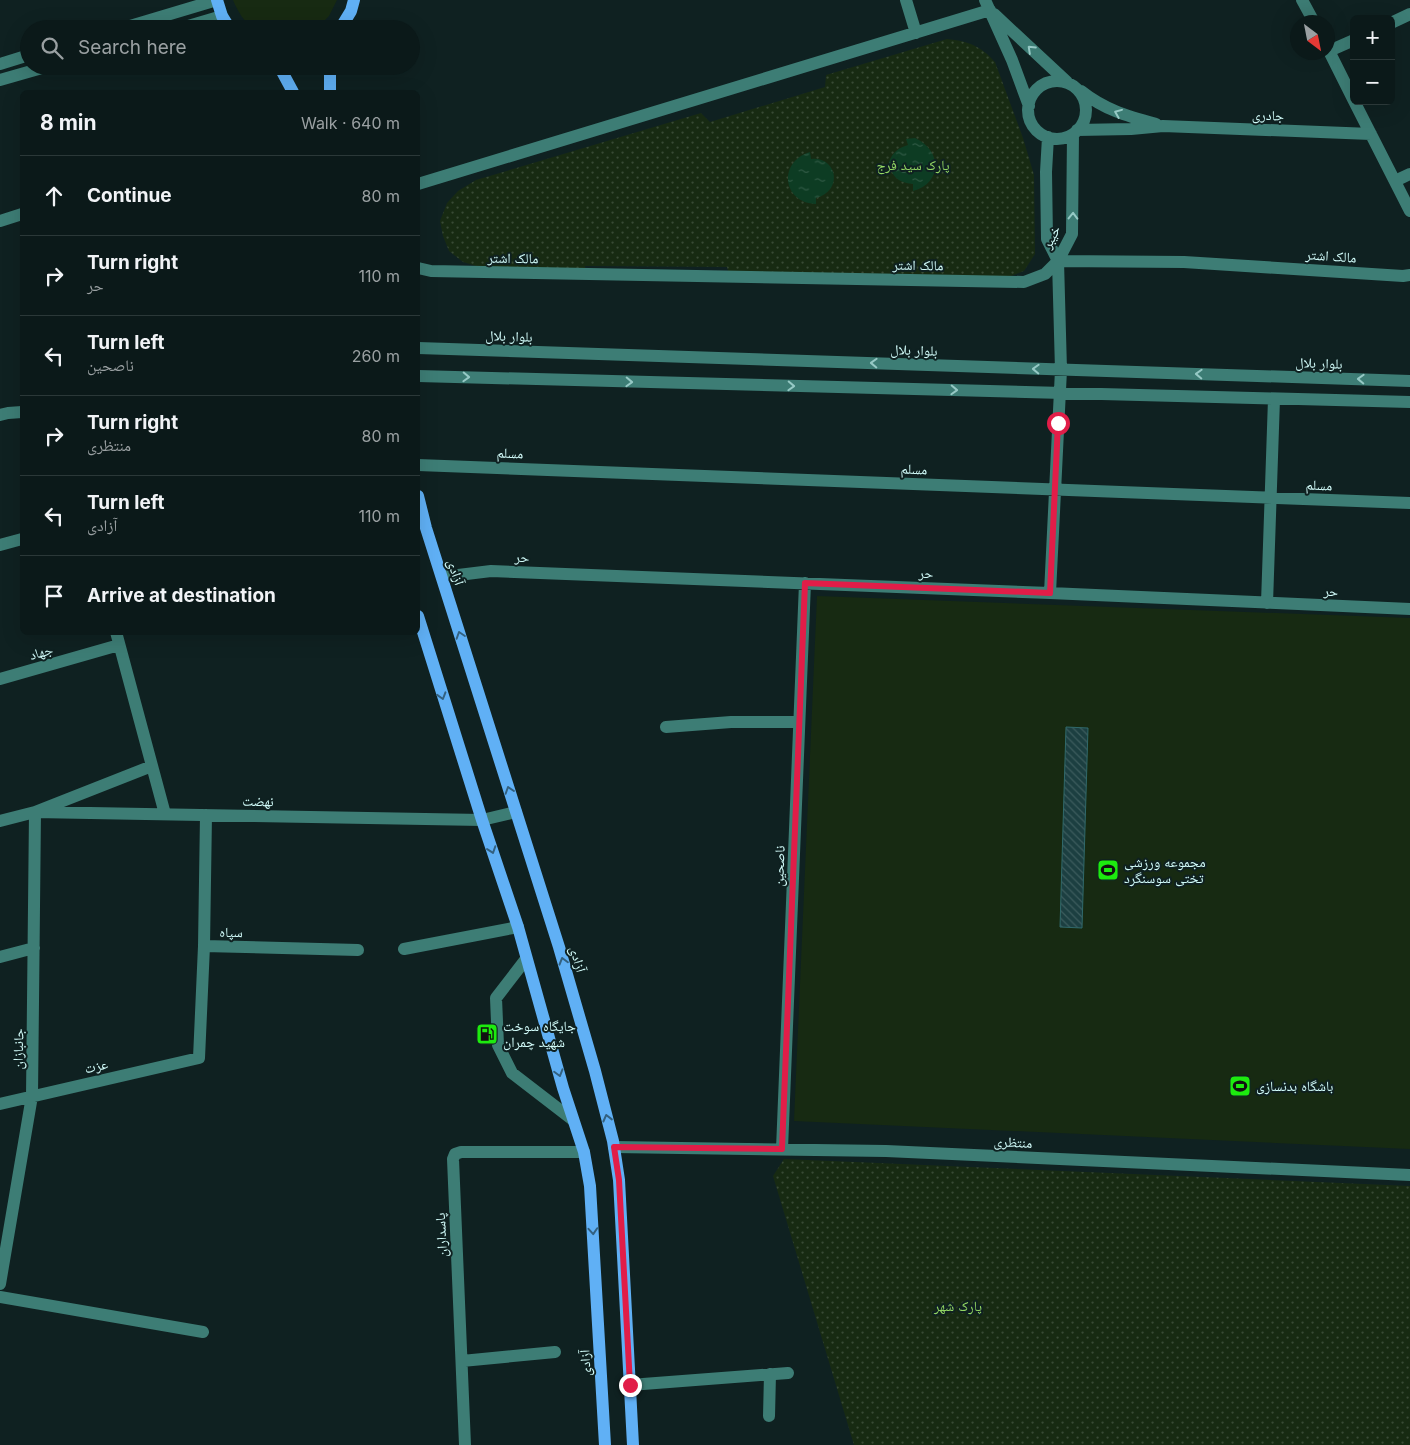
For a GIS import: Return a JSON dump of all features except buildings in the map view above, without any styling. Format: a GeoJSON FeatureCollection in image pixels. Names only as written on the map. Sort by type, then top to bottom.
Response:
{"type":"FeatureCollection","features":[{"type":"Feature","properties":{"kind":"main road"},"geometry":{"type":"LineString","coordinates":[[217,0],[224,20]]}},
{"type":"Feature","properties":{"kind":"main road"},"geometry":{"type":"LineString","coordinates":[[346,20],[351,11],[354,0]]}},
{"type":"Feature","properties":{"kind":"main road"},"geometry":{"type":"LineString","coordinates":[[284,75],[293,90]]}},
{"type":"Feature","properties":{"kind":"main road"},"geometry":{"type":"LineString","coordinates":[[330,75],[330,90]]}},
{"type":"Feature","properties":{"kind":"main road","name":"آزادی"},"geometry":{"type":"LineString","coordinates":[[420,503],[559,947],[595,1072],[614,1147],[619,1180],[633,1445]]}},
{"type":"Feature","properties":{"kind":"main road","name":"آزادی"},"geometry":{"type":"LineString","coordinates":[[420,622],[482,820],[518,927],[573,1120],[584,1152],[590,1186],[605,1445]]}},
{"type":"Feature","properties":{"kind":"street"},"geometry":{"type":"LineString","coordinates":[[150,20],[217,0]]}},
{"type":"Feature","properties":{"kind":"street"},"geometry":{"type":"LineString","coordinates":[[906,0],[916,33]]}},
{"type":"Feature","properties":{"kind":"street"},"geometry":{"type":"LineString","coordinates":[[1302,0],[1310,15]]}},
{"type":"Feature","properties":{"kind":"street"},"geometry":{"type":"LineString","coordinates":[[420,183],[916,33],[988,5]]}},
{"type":"Feature","properties":{"kind":"street"},"geometry":{"type":"LineString","coordinates":[[988,5],[1067,82],[1093,100],[1118,114],[1163,126]]}},
{"type":"Feature","properties":{"kind":"street"},"geometry":{"type":"LineString","coordinates":[[988,5],[1012,60],[1029,106]]}},
{"type":"Feature","properties":{"kind":"street"},"geometry":{"type":"LineString","coordinates":[[1395,21],[1410,14]]}},
{"type":"Feature","properties":{"kind":"street"},"geometry":{"type":"LineString","coordinates":[[208,20],[222,16]]}},
{"type":"Feature","properties":{"kind":"street"},"geometry":{"type":"LineString","coordinates":[[1335,47],[1350,42]]}},
{"type":"Feature","properties":{"kind":"street"},"geometry":{"type":"LineString","coordinates":[[0,64],[20,58]]}},
{"type":"Feature","properties":{"kind":"street"},"geometry":{"type":"LineString","coordinates":[[1333,60],[1350,93]]}},
{"type":"Feature","properties":{"kind":"street"},"geometry":{"type":"LineString","coordinates":[[0,80],[20,74]]}},
{"type":"Feature","properties":{"kind":"street"},"geometry":{"type":"LineString","coordinates":[[1067,82],[1055,81],[1042,85],[1032,94],[1029,106],[1029,119],[1036,131],[1048,137],[1060,139],[1075,132],[1082,125],[1086,114],[1085,100],[1078,89]]}},
{"type":"Feature","properties":{"kind":"street"},"geometry":{"type":"LineString","coordinates":[[1356,105],[1410,211]]}},
{"type":"Feature","properties":{"kind":"street"},"geometry":{"type":"LineString","coordinates":[[1075,132],[1163,126]]}},
{"type":"Feature","properties":{"kind":"street","name":"جادری"},"geometry":{"type":"LineString","coordinates":[[1163,126],[1371,134]]}},
{"type":"Feature","properties":{"kind":"street","name":"خیبر"},"geometry":{"type":"LineString","coordinates":[[1058,261],[1072,234],[1075,132]]}},
{"type":"Feature","properties":{"kind":"street","name":"خیبر"},"geometry":{"type":"LineString","coordinates":[[1048,137],[1046,172],[1047,239],[1058,261]]}},
{"type":"Feature","properties":{"kind":"street"},"geometry":{"type":"LineString","coordinates":[[1395,181],[1410,174]]}},
{"type":"Feature","properties":{"kind":"street"},"geometry":{"type":"LineString","coordinates":[[0,221],[20,215]]}},
{"type":"Feature","properties":{"kind":"street"},"geometry":{"type":"LineString","coordinates":[[1050,593],[1061,370],[1058,261]]}},
{"type":"Feature","properties":{"kind":"street","name":"مالک اشتر"},"geometry":{"type":"LineString","coordinates":[[420,268],[451,272],[1024,282],[1045,274],[1058,261],[1184,262],[1410,275]]}},
{"type":"Feature","properties":{"kind":"street","name":"بلوار بلال"},"geometry":{"type":"LineString","coordinates":[[420,348],[1410,381]]}},
{"type":"Feature","properties":{"kind":"street"},"geometry":{"type":"LineString","coordinates":[[420,376],[1410,402]]}},
{"type":"Feature","properties":{"kind":"street"},"geometry":{"type":"LineString","coordinates":[[1268,603],[1274,398]]}},
{"type":"Feature","properties":{"kind":"street"},"geometry":{"type":"LineString","coordinates":[[0,415],[20,412]]}},
{"type":"Feature","properties":{"kind":"street","name":"مسلم"},"geometry":{"type":"LineString","coordinates":[[420,465],[1410,503]]}},
{"type":"Feature","properties":{"kind":"street"},"geometry":{"type":"LineString","coordinates":[[0,545],[20,540]]}},
{"type":"Feature","properties":{"kind":"street","name":"حر"},"geometry":{"type":"LineString","coordinates":[[442,577],[491,571],[1050,593],[1410,610]]}},
{"type":"Feature","properties":{"kind":"street","name":"ناصحین"},"geometry":{"type":"LineString","coordinates":[[782,1149],[805,583]]}},
{"type":"Feature","properties":{"kind":"street"},"geometry":{"type":"LineString","coordinates":[[117,635],[166,814]]}},
{"type":"Feature","properties":{"kind":"street","name":"جهاد"},"geometry":{"type":"LineString","coordinates":[[0,679],[119,645]]}},
{"type":"Feature","properties":{"kind":"street"},"geometry":{"type":"LineString","coordinates":[[666,727],[731,722],[800,722]]}},
{"type":"Feature","properties":{"kind":"street"},"geometry":{"type":"LineString","coordinates":[[35,812],[152,766]]}},
{"type":"Feature","properties":{"kind":"street","name":"نهضت"},"geometry":{"type":"LineString","coordinates":[[0,821],[35,812],[482,820],[516,812]]}},
{"type":"Feature","properties":{"kind":"street","name":"جانبازان"},"geometry":{"type":"LineString","coordinates":[[0,1284],[32,1096],[35,812]]}},
{"type":"Feature","properties":{"kind":"street","name":"سپاه"},"geometry":{"type":"LineString","coordinates":[[206,815],[204,946],[358,950]]}},
{"type":"Feature","properties":{"kind":"street"},"geometry":{"type":"LineString","coordinates":[[404,949],[518,927]]}},
{"type":"Feature","properties":{"kind":"street","name":"عزت"},"geometry":{"type":"LineString","coordinates":[[0,1104],[199,1058],[204,946]]}},
{"type":"Feature","properties":{"kind":"street"},"geometry":{"type":"LineString","coordinates":[[0,957],[34,948]]}},
{"type":"Feature","properties":{"kind":"street"},"geometry":{"type":"LineString","coordinates":[[526,959],[496,998],[498,1045],[512,1073],[573,1120]]}},
{"type":"Feature","properties":{"kind":"street","name":"منتظری"},"geometry":{"type":"LineString","coordinates":[[614,1147],[886,1151],[1410,1175]]}},
{"type":"Feature","properties":{"kind":"street","name":"پاسداران"},"geometry":{"type":"LineString","coordinates":[[465,1445],[453,1159],[455,1154],[461,1152],[584,1152]]}},
{"type":"Feature","properties":{"kind":"street"},"geometry":{"type":"LineString","coordinates":[[0,1297],[203,1332]]}},
{"type":"Feature","properties":{"kind":"street"},"geometry":{"type":"LineString","coordinates":[[462,1361],[555,1352]]}},
{"type":"Feature","properties":{"kind":"street"},"geometry":{"type":"LineString","coordinates":[[630,1385],[788,1373]]}},
{"type":"Feature","properties":{"kind":"street"},"geometry":{"type":"LineString","coordinates":[[769,1416],[770,1374]]}},
{"type":"Feature","properties":{"kind":"green space"},"geometry":{"type":"Polygon","coordinates":[[[233,0],[337,0],[325,20],[245,20],[233,0]]]}},
{"type":"Feature","properties":{"kind":"green space","name":"پارک سید فرج"},"geometry":{"type":"Polygon","coordinates":[[[947,39],[974,45],[995,62],[1023,138],[1034,175],[1035,254],[1024,271],[1006,278],[729,274],[727,267],[585,266],[585,271],[483,268],[463,262],[449,251],[440,221],[447,203],[458,191],[476,180],[701,113],[710,122],[825,87],[826,75],[947,39]]]}},
{"type":"Feature","properties":{"kind":"green space","name":"مجموعه ورزشی تختی سوسنگرد"},"geometry":{"type":"Polygon","coordinates":[[[817,596],[1410,618],[1410,1149],[794,1121],[817,596]]]}},
{"type":"Feature","properties":{"kind":"green space","name":"پارک شهر"},"geometry":{"type":"Polygon","coordinates":[[[784,1159],[1410,1186],[1410,1445],[854,1445],[773,1176],[784,1159]]]}},
{"type":"Feature","properties":{"kind":"water"},"geometry":{"type":"Polygon","coordinates":[[[915,138],[924,143],[930,150],[935,166],[934,174],[930,181],[923,187],[913,191],[913,184],[896,178],[891,171],[889,162],[896,151],[908,145],[906,139],[915,138]]]}},
{"type":"Feature","properties":{"kind":"water"},"geometry":{"type":"Polygon","coordinates":[[[810,152],[811,159],[827,163],[834,175],[831,189],[816,198],[816,204],[805,202],[796,197],[788,181],[792,164],[799,157],[810,152]]]}},
{"type":"Feature","properties":{"kind":"place","name":"مجموعه ورزشی تختی سوسنگرد"},"geometry":{"type":"Point","coordinates":[1108,870]}},
{"type":"Feature","properties":{"kind":"place","name":"جایگاه سوخت شهید چمران"},"geometry":{"type":"Point","coordinates":[487,1034]}},
{"type":"Feature","properties":{"kind":"place","name":"باشگاه بدنسازی"},"geometry":{"type":"Point","coordinates":[1240,1086]}},
{"type":"Feature","properties":{"kind":"route"},"geometry":{"type":"LineString","coordinates":[[630,1385],[619,1180],[614,1147],[782,1149],[805,583],[1050,593],[1058,423]]}}]}
